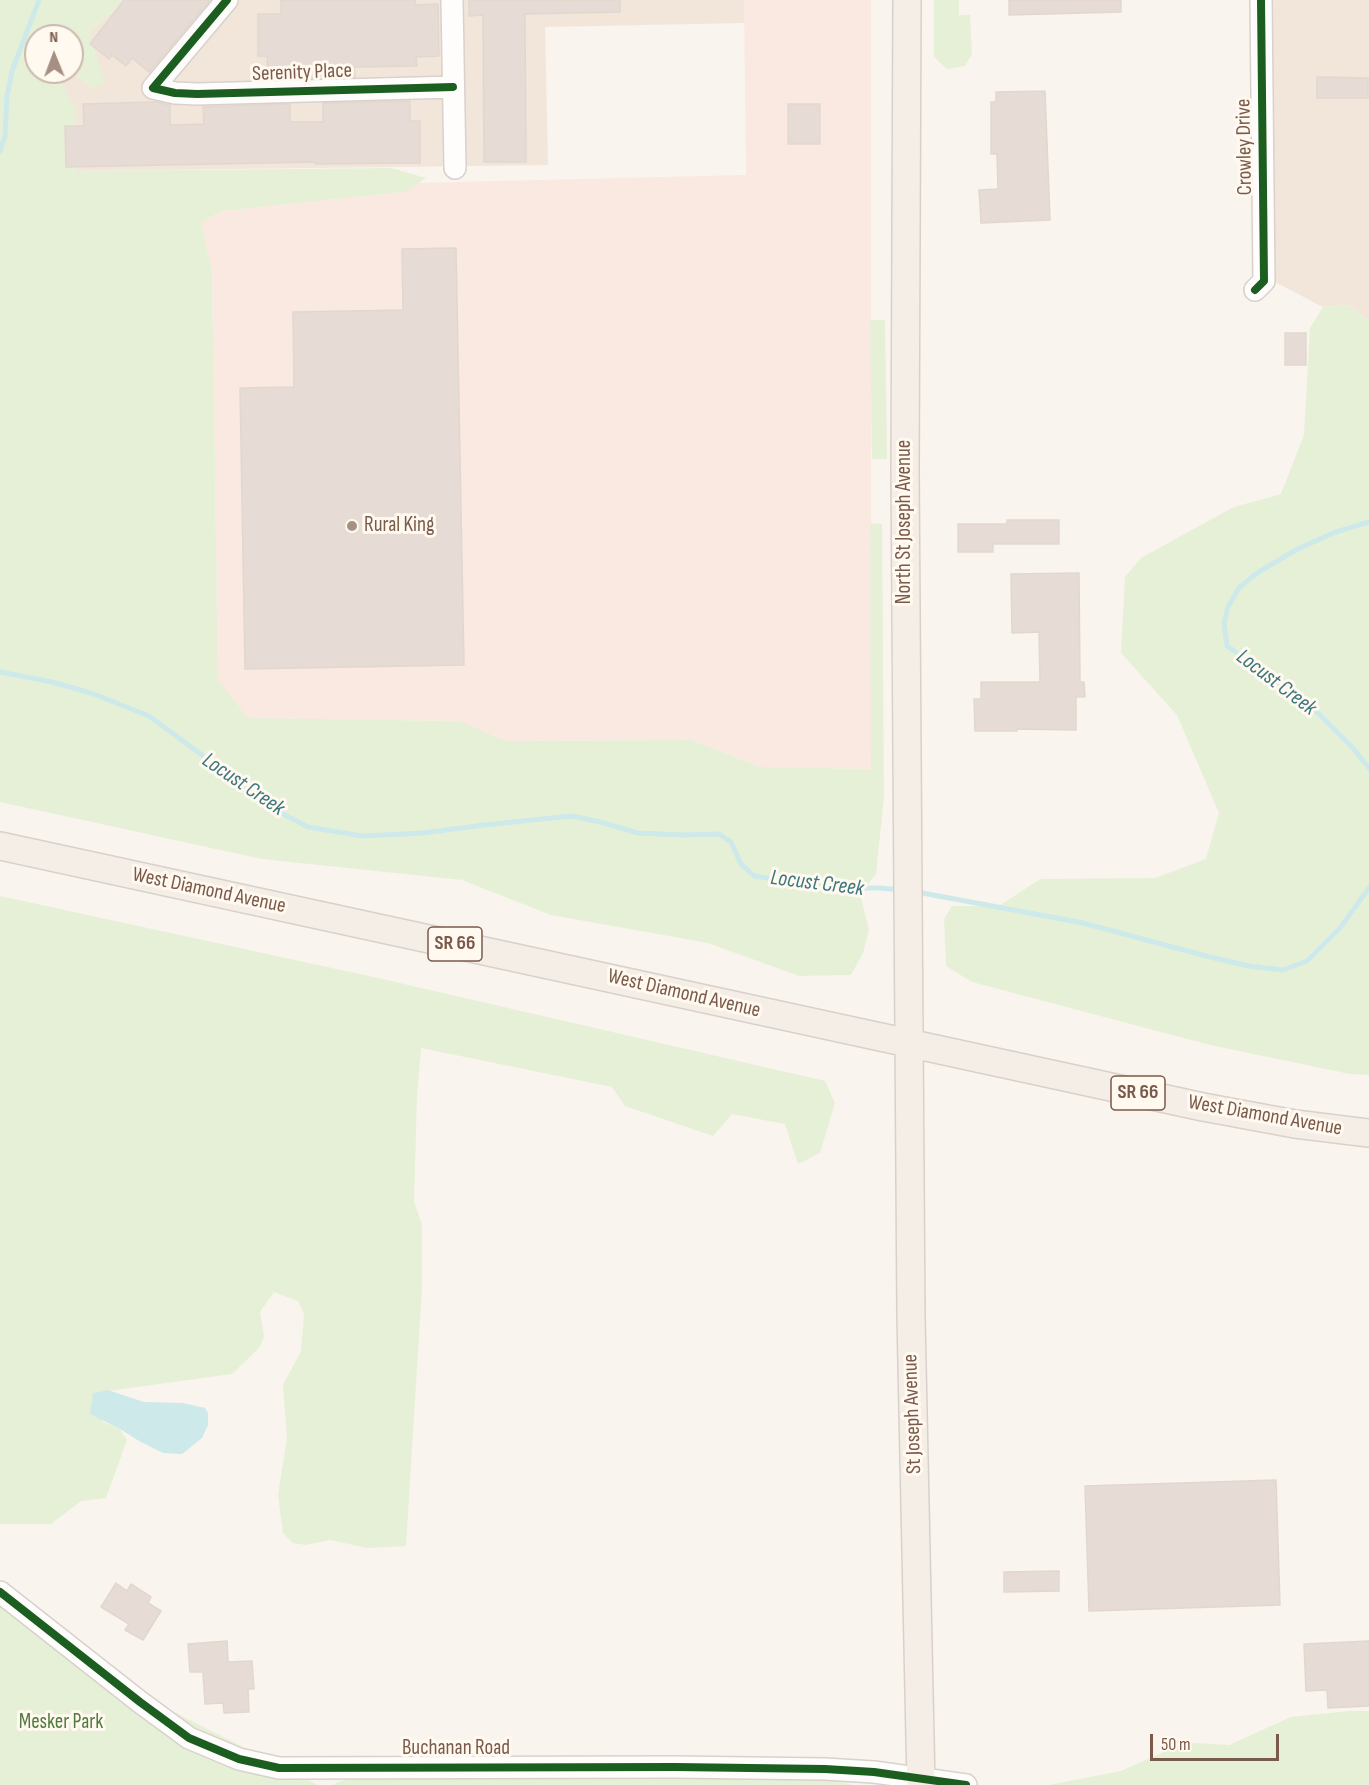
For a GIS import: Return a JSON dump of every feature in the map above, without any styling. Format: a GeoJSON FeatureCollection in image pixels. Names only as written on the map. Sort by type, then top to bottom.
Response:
{"type":"FeatureCollection","features":[{"type":"Feature","properties":{"kind":"main road","name":"North St Joseph Avenue"},"geometry":{"type":"LineString","coordinates":[[907,0],[905,458],[909,1044]]}},
{"type":"Feature","properties":{"kind":"main road","name":"West Diamond Avenue"},"geometry":{"type":"LineString","coordinates":[[0,846],[1213,1109],[1295,1124],[1369,1133]]}},
{"type":"Feature","properties":{"kind":"main road","name":"St Joseph Avenue"},"geometry":{"type":"LineString","coordinates":[[909,1044],[910,1317],[921,1782]]}},
{"type":"Feature","properties":{"kind":"street","name":"Serenity Place"},"geometry":{"type":"LineString","coordinates":[[227,0],[153,88],[175,93],[197,94],[453,87]]}},
{"type":"Feature","properties":{"kind":"street"},"geometry":{"type":"LineString","coordinates":[[452,0],[455,168]]}},
{"type":"Feature","properties":{"kind":"street","name":"Crowley Drive"},"geometry":{"type":"LineString","coordinates":[[1256,290],[1264,281],[1262,0]]}},
{"type":"Feature","properties":{"kind":"street","name":"Buchanan Road"},"geometry":{"type":"LineString","coordinates":[[0,1592],[189,1738],[239,1759],[279,1768],[298,1777],[433,1767],[779,1769],[874,1772],[921,1782],[966,1785]]}},
{"type":"Feature","properties":{"kind":"shaded area"},"geometry":{"type":"Polygon","coordinates":[[[126,0],[744,0],[744,23],[545,27],[548,165],[77,171],[70,161],[57,84],[84,84],[84,81],[94,88],[89,32],[126,0]]]}},
{"type":"Feature","properties":{"kind":"shaded area"},"geometry":{"type":"Polygon","coordinates":[[[744,0],[871,0],[871,769],[760,767],[692,740],[506,741],[460,721],[248,718],[218,681],[212,272],[201,223],[221,211],[405,192],[418,183],[746,175],[744,0]]]}},
{"type":"Feature","properties":{"kind":"shaded area"},"geometry":{"type":"Polygon","coordinates":[[[1251,0],[1369,0],[1369,322],[1350,305],[1323,307],[1271,280],[1251,0]]]}},
{"type":"Feature","properties":{"kind":"green space"},"geometry":{"type":"Polygon","coordinates":[[[0,0],[126,0],[89,32],[105,83],[94,88],[84,81],[84,24],[24,24],[24,84],[61,84],[77,111],[70,160],[77,171],[391,168],[426,178],[405,192],[221,211],[201,223],[212,272],[218,680],[248,718],[460,721],[506,741],[692,740],[760,767],[871,769],[870,523],[882,524],[884,797],[876,874],[860,894],[869,930],[863,953],[851,975],[799,976],[708,943],[551,915],[462,880],[262,859],[0,802],[0,0]]]}},
{"type":"Feature","properties":{"kind":"green space"},"geometry":{"type":"Polygon","coordinates":[[[934,0],[959,0],[959,15],[970,15],[972,54],[965,66],[947,69],[934,57],[934,0]]]}},
{"type":"Feature","properties":{"kind":"green space"},"geometry":{"type":"Polygon","coordinates":[[[1350,305],[1369,322],[1369,1075],[1350,1074],[1210,1045],[972,982],[946,966],[944,919],[952,906],[999,906],[1040,879],[1155,878],[1206,859],[1219,813],[1177,715],[1121,653],[1125,577],[1141,558],[1234,507],[1281,494],[1304,435],[1310,328],[1323,307],[1350,305]]]}},
{"type":"Feature","properties":{"kind":"green space"},"geometry":{"type":"Polygon","coordinates":[[[870,320],[885,320],[887,459],[872,459],[870,320]]]}},
{"type":"Feature","properties":{"kind":"green space"},"geometry":{"type":"Polygon","coordinates":[[[0,896],[378,978],[825,1081],[835,1103],[820,1153],[798,1164],[785,1124],[732,1114],[713,1136],[625,1106],[612,1087],[421,1048],[417,1096],[414,1202],[422,1224],[422,1288],[406,1546],[367,1548],[330,1540],[306,1545],[293,1543],[283,1533],[278,1495],[287,1439],[283,1385],[301,1351],[304,1314],[298,1301],[274,1292],[260,1312],[264,1336],[260,1347],[232,1374],[94,1393],[103,1422],[120,1429],[127,1440],[106,1498],[81,1501],[51,1524],[0,1524],[0,896]]]}},
{"type":"Feature","properties":{"kind":"green space","name":"Mesker Park"},"geometry":{"type":"Polygon","coordinates":[[[0,1604],[87,1668],[318,1785],[0,1785],[0,1604]]]}},
{"type":"Feature","properties":{"kind":"green space"},"geometry":{"type":"Polygon","coordinates":[[[1369,1711],[1369,1785],[1049,1785],[1121,1771],[1166,1751],[1177,1742],[1229,1745],[1291,1717],[1369,1711]]]}},
{"type":"Feature","properties":{"kind":"green space"},"geometry":{"type":"Polygon","coordinates":[[[362,1775],[828,1778],[853,1785],[334,1785],[362,1775]]]}},
{"type":"Feature","properties":{"kind":"water"},"geometry":{"type":"Polygon","coordinates":[[[108,1390],[144,1402],[183,1403],[205,1408],[208,1413],[208,1425],[202,1438],[182,1454],[163,1453],[90,1414],[93,1393],[108,1390]]]}},
{"type":"Feature","properties":{"kind":"building"},"geometry":{"type":"Polygon","coordinates":[[[124,0],[210,0],[149,72],[132,58],[126,66],[112,55],[109,59],[90,44],[124,0]]]}},
{"type":"Feature","properties":{"kind":"building"},"geometry":{"type":"Polygon","coordinates":[[[281,0],[415,0],[415,5],[438,4],[439,56],[416,57],[417,66],[354,67],[355,77],[268,79],[267,56],[258,56],[258,14],[281,14],[281,0]]]}},
{"type":"Feature","properties":{"kind":"building"},"geometry":{"type":"Polygon","coordinates":[[[469,0],[620,0],[620,12],[525,14],[526,162],[484,162],[483,15],[469,16],[469,0]]]}},
{"type":"Feature","properties":{"kind":"building"},"geometry":{"type":"Polygon","coordinates":[[[1009,0],[1121,0],[1121,12],[1009,15],[1009,0]]]}},
{"type":"Feature","properties":{"kind":"building"},"geometry":{"type":"Polygon","coordinates":[[[1317,77],[1368,78],[1368,98],[1317,98],[1317,77]]]}},
{"type":"Feature","properties":{"kind":"building"},"geometry":{"type":"Polygon","coordinates":[[[1045,91],[1050,220],[981,223],[979,190],[998,189],[997,154],[991,154],[991,102],[996,102],[996,92],[1045,91]]]}},
{"type":"Feature","properties":{"kind":"building"},"geometry":{"type":"Polygon","coordinates":[[[410,101],[410,121],[420,121],[420,163],[315,164],[315,162],[66,167],[65,126],[84,126],[83,104],[156,102],[170,105],[170,125],[204,124],[203,107],[290,104],[290,122],[323,122],[323,103],[410,101]]]}},
{"type":"Feature","properties":{"kind":"building"},"geometry":{"type":"Polygon","coordinates":[[[788,104],[820,104],[820,144],[788,144],[788,104]]]}},
{"type":"Feature","properties":{"kind":"building","name":"Rural King"},"geometry":{"type":"Polygon","coordinates":[[[456,248],[464,665],[245,669],[240,388],[294,387],[293,312],[403,310],[402,249],[456,248]]]}},
{"type":"Feature","properties":{"kind":"building"},"geometry":{"type":"Polygon","coordinates":[[[1285,333],[1306,333],[1306,365],[1285,365],[1285,333]]]}},
{"type":"Feature","properties":{"kind":"building"},"geometry":{"type":"Polygon","coordinates":[[[1007,520],[1059,520],[1059,544],[993,544],[993,552],[958,552],[958,524],[1007,524],[1007,520]]]}},
{"type":"Feature","properties":{"kind":"building"},"geometry":{"type":"Polygon","coordinates":[[[1079,573],[1080,682],[1084,682],[1085,697],[1076,697],[1076,730],[975,731],[974,699],[981,699],[981,682],[1040,682],[1039,632],[1012,633],[1011,574],[1079,573]]]}},
{"type":"Feature","properties":{"kind":"building"},"geometry":{"type":"Polygon","coordinates":[[[1276,1480],[1280,1605],[1089,1611],[1085,1486],[1276,1480]]]}},
{"type":"Feature","properties":{"kind":"building"},"geometry":{"type":"Polygon","coordinates":[[[1059,1571],[1059,1591],[1004,1592],[1004,1572],[1059,1571]]]}},
{"type":"Feature","properties":{"kind":"building"},"geometry":{"type":"Polygon","coordinates":[[[116,1583],[127,1591],[131,1584],[151,1597],[148,1603],[161,1611],[143,1640],[125,1630],[129,1624],[101,1607],[116,1583]]]}},
{"type":"Feature","properties":{"kind":"building"},"geometry":{"type":"Polygon","coordinates":[[[227,1641],[228,1662],[252,1661],[254,1689],[248,1689],[249,1712],[224,1713],[223,1703],[205,1704],[203,1672],[190,1672],[188,1644],[227,1641]]]}},
{"type":"Feature","properties":{"kind":"building"},"geometry":{"type":"Polygon","coordinates":[[[1369,1641],[1369,1706],[1328,1708],[1327,1690],[1306,1691],[1304,1644],[1369,1641]]]}},
{"type":"Feature","properties":{"kind":"waterway","name":"Locust Creek"},"geometry":{"type":"LineString","coordinates":[[0,151],[5,136],[7,96],[12,71],[39,0]]}},
{"type":"Feature","properties":{"kind":"waterway","name":"Locust Creek"},"geometry":{"type":"LineString","coordinates":[[1369,522],[1333,533],[1296,550],[1257,573],[1239,588],[1228,607],[1224,623],[1227,646],[1306,701],[1353,748],[1369,768]]}},
{"type":"Feature","properties":{"kind":"waterway","name":"Locust Creek"},"geometry":{"type":"LineString","coordinates":[[0,672],[52,682],[91,693],[149,716],[257,800],[308,827],[362,836],[423,833],[572,816],[638,833],[719,834],[731,842],[741,864],[754,876],[838,888],[902,890]]}},
{"type":"Feature","properties":{"kind":"waterway","name":"Locust Creek"},"geometry":{"type":"LineString","coordinates":[[917,892],[1083,923],[1206,956],[1249,966],[1283,970],[1307,961],[1340,928],[1369,888]]}},
{"type":"Feature","properties":{"kind":"cycle path"},"geometry":{"type":"LineString","coordinates":[[227,0],[153,88],[175,93],[197,94],[453,87]]}},
{"type":"Feature","properties":{"kind":"cycle path"},"geometry":{"type":"LineString","coordinates":[[1255,290],[1264,281],[1261,0]]}},
{"type":"Feature","properties":{"kind":"cycle path"},"geometry":{"type":"LineString","coordinates":[[0,1592],[189,1738],[239,1759],[279,1768],[825,1769],[874,1772],[966,1785]]}},
{"type":"Feature","properties":{"kind":"place","name":"Rural King"},"geometry":{"type":"Point","coordinates":[352,526]}}]}
